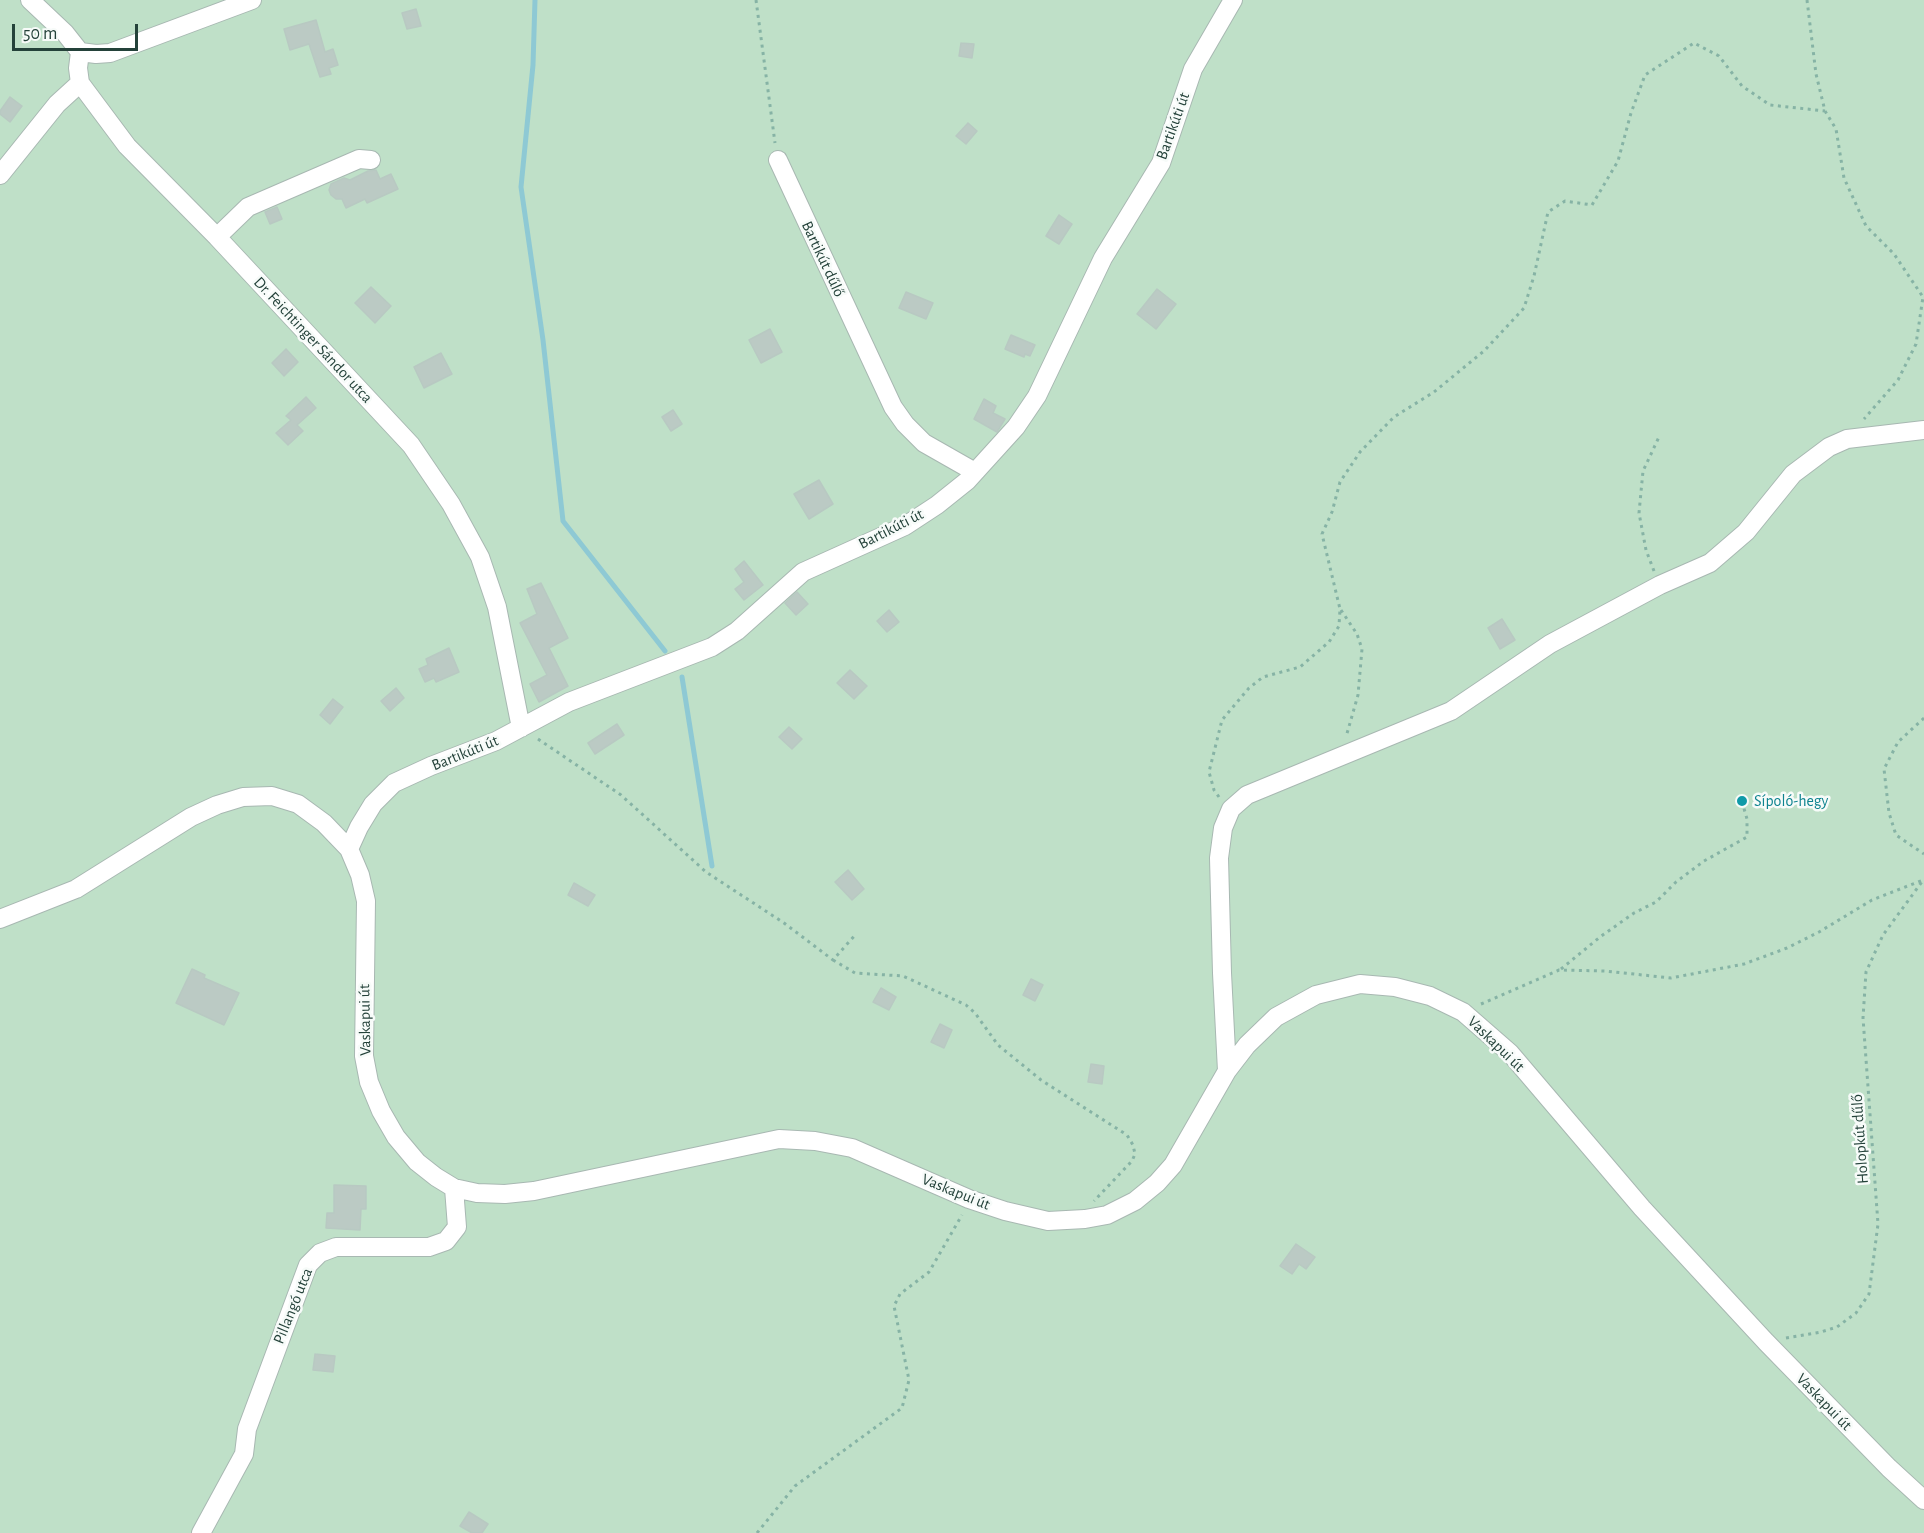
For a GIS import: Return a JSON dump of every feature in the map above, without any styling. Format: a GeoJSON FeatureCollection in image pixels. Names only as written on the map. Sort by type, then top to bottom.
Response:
{"type":"FeatureCollection","features":[{"type":"Feature","properties":{"kind":"street"},"geometry":{"type":"LineString","coordinates":[[30,0],[80,52],[96,54],[110,53],[252,0]]}},
{"type":"Feature","properties":{"kind":"street","name":"Bartikúti út"},"geometry":{"type":"LineString","coordinates":[[349,849],[359,827],[374,804],[394,783],[430,766],[496,741],[569,702],[688,657],[723,641],[803,572],[905,526],[937,505],[975,472],[1016,427],[1037,396],[1103,258],[1161,164],[1193,69],[1233,0]]}},
{"type":"Feature","properties":{"kind":"street"},"geometry":{"type":"LineString","coordinates":[[0,175],[57,104],[80,83],[78,68],[80,52]]}},
{"type":"Feature","properties":{"kind":"street","name":"Dr. Feichtinger Sándor utca"},"geometry":{"type":"LineString","coordinates":[[80,83],[127,146],[217,237],[411,445],[451,504],[480,557],[497,608],[521,728]]}},
{"type":"Feature","properties":{"kind":"street"},"geometry":{"type":"LineString","coordinates":[[217,237],[248,207],[359,159],[371,160]]}},
{"type":"Feature","properties":{"kind":"street","name":"Bartikút dűlő"},"geometry":{"type":"LineString","coordinates":[[778,159],[892,407],[924,443],[975,472]]}},
{"type":"Feature","properties":{"kind":"street"},"geometry":{"type":"LineString","coordinates":[[1227,1071],[1220,858],[1223,828],[1231,809],[1247,795],[1451,711],[1550,644],[1659,585],[1710,563],[1746,532],[1793,474],[1829,447],[1847,439],[1924,430]]}},
{"type":"Feature","properties":{"kind":"street","name":"Vaskapui út"},"geometry":{"type":"LineString","coordinates":[[0,919],[76,889],[191,817],[216,805],[243,797],[272,796],[298,804],[324,823],[349,849],[360,875],[366,901],[364,1056],[369,1082],[381,1111],[396,1137],[417,1162],[454,1188],[477,1193],[505,1194],[534,1191],[779,1139],[815,1141],[852,1148],[969,1199],[1005,1211],[1048,1221],[1107,1215],[1135,1201],[1157,1183],[1173,1165],[1227,1071],[1247,1045],[1276,1017],[1316,995],[1359,984],[1395,987],[1430,996],[1463,1012],[1510,1053],[1642,1208],[1766,1342],[1889,1468],[1924,1500]]}},
{"type":"Feature","properties":{"kind":"street","name":"Pillangó utca"},"geometry":{"type":"LineString","coordinates":[[201,1533],[244,1454],[247,1429],[308,1265],[320,1253],[336,1248],[429,1248],[447,1241],[457,1227],[454,1188]]}},
{"type":"Feature","properties":{"kind":"path"},"geometry":{"type":"LineString","coordinates":[[756,0],[778,159]]}},
{"type":"Feature","properties":{"kind":"path"},"geometry":{"type":"LineString","coordinates":[[1807,0],[1816,74],[1825,111],[1836,129],[1844,178],[1866,226],[1894,254],[1923,297],[1916,344],[1898,380],[1847,439]]}},
{"type":"Feature","properties":{"kind":"path"},"geometry":{"type":"LineString","coordinates":[[1231,809],[1221,801],[1214,790],[1209,772],[1222,720],[1249,688],[1263,677],[1300,667],[1329,642],[1339,626],[1340,609],[1322,534],[1332,512],[1340,482],[1360,452],[1394,417],[1434,392],[1484,351],[1524,308],[1534,276],[1548,212],[1565,201],[1592,205],[1618,161],[1631,113],[1645,75],[1694,43],[1719,56],[1742,86],[1770,105],[1825,111]]}},
{"type":"Feature","properties":{"kind":"path"},"geometry":{"type":"LineString","coordinates":[[1659,437],[1643,471],[1639,513],[1646,550],[1659,585]]}},
{"type":"Feature","properties":{"kind":"path"},"geometry":{"type":"LineString","coordinates":[[1340,609],[1357,634],[1362,649],[1358,694],[1347,735],[1345,753]]}},
{"type":"Feature","properties":{"kind":"path"},"geometry":{"type":"LineString","coordinates":[[1924,718],[1898,742],[1884,770],[1888,813],[1896,835],[1924,854]]}},
{"type":"Feature","properties":{"kind":"path"},"geometry":{"type":"LineString","coordinates":[[521,728],[621,795],[706,872],[784,923],[833,960],[855,973],[903,976],[966,1005],[975,1013],[998,1045],[1041,1080],[1127,1135],[1135,1154],[1132,1161],[1095,1197],[1085,1219]]}},
{"type":"Feature","properties":{"kind":"path"},"geometry":{"type":"LineString","coordinates":[[1463,1012],[1559,970],[1634,913],[1656,902],[1676,882],[1704,861],[1747,837],[1747,819],[1743,805],[1735,806]]}},
{"type":"Feature","properties":{"kind":"path"},"geometry":{"type":"LineString","coordinates":[[1559,970],[1605,971],[1671,978],[1744,964],[1787,948],[1819,932],[1872,900],[1924,879]]}},
{"type":"Feature","properties":{"kind":"path","name":"Holopkút dűlő"},"geometry":{"type":"LineString","coordinates":[[1766,1342],[1837,1327],[1856,1313],[1869,1294],[1878,1224],[1863,1018],[1866,972],[1882,935],[1924,879]]}},
{"type":"Feature","properties":{"kind":"path"},"geometry":{"type":"LineString","coordinates":[[833,960],[856,934]]}},
{"type":"Feature","properties":{"kind":"path"},"geometry":{"type":"LineString","coordinates":[[757,1533],[795,1486],[903,1408],[909,1380],[894,1306],[900,1294],[929,1272],[969,1199]]}},
{"type":"Feature","properties":{"kind":"green space"},"geometry":{"type":"Polygon","coordinates":[[[0,0],[1924,0],[1924,1533],[0,1533],[0,0]]]}},
{"type":"Feature","properties":{"kind":"building"},"geometry":{"type":"Polygon","coordinates":[[[416,9],[421,26],[407,29],[402,13],[416,9]]]}},
{"type":"Feature","properties":{"kind":"building"},"geometry":{"type":"Polygon","coordinates":[[[316,20],[325,52],[333,49],[338,65],[329,68],[331,74],[320,77],[309,44],[290,50],[284,29],[316,20]]]}},
{"type":"Feature","properties":{"kind":"building"},"geometry":{"type":"Polygon","coordinates":[[[961,43],[974,44],[972,58],[959,56],[961,43]]]}},
{"type":"Feature","properties":{"kind":"building"},"geometry":{"type":"Polygon","coordinates":[[[10,97],[22,106],[10,122],[0,114],[0,111],[10,97]]]}},
{"type":"Feature","properties":{"kind":"building"},"geometry":{"type":"Polygon","coordinates":[[[968,123],[977,131],[966,144],[956,136],[968,123]]]}},
{"type":"Feature","properties":{"kind":"building"},"geometry":{"type":"Polygon","coordinates":[[[376,170],[380,179],[391,174],[398,189],[367,203],[365,199],[346,208],[342,199],[336,199],[331,195],[329,190],[331,184],[344,178],[350,180],[368,171],[376,170]]]}},
{"type":"Feature","properties":{"kind":"building"},"geometry":{"type":"Polygon","coordinates":[[[277,207],[282,219],[270,224],[265,212],[277,207]]]}},
{"type":"Feature","properties":{"kind":"building"},"geometry":{"type":"Polygon","coordinates":[[[1059,215],[1072,224],[1059,244],[1046,236],[1059,215]]]}},
{"type":"Feature","properties":{"kind":"building"},"geometry":{"type":"Polygon","coordinates":[[[371,287],[391,306],[375,323],[355,303],[371,287]]]}},
{"type":"Feature","properties":{"kind":"building"},"geometry":{"type":"Polygon","coordinates":[[[1157,289],[1176,304],[1156,329],[1137,314],[1157,289]]]}},
{"type":"Feature","properties":{"kind":"building"},"geometry":{"type":"Polygon","coordinates":[[[906,292],[933,303],[926,319],[899,308],[906,292]]]}},
{"type":"Feature","properties":{"kind":"building"},"geometry":{"type":"Polygon","coordinates":[[[770,329],[782,352],[761,363],[749,340],[770,329]]]}},
{"type":"Feature","properties":{"kind":"building"},"geometry":{"type":"Polygon","coordinates":[[[1011,335],[1035,345],[1030,356],[1025,354],[1024,357],[1005,349],[1011,335]]]}},
{"type":"Feature","properties":{"kind":"building"},"geometry":{"type":"Polygon","coordinates":[[[286,349],[298,362],[284,376],[272,363],[286,349]]]}},
{"type":"Feature","properties":{"kind":"building"},"geometry":{"type":"Polygon","coordinates":[[[441,353],[452,374],[424,388],[414,367],[441,353]]]}},
{"type":"Feature","properties":{"kind":"building"},"geometry":{"type":"Polygon","coordinates":[[[306,397],[316,408],[297,425],[303,431],[288,445],[276,433],[291,420],[286,416],[306,397]]]}},
{"type":"Feature","properties":{"kind":"building"},"geometry":{"type":"Polygon","coordinates":[[[984,399],[996,406],[993,413],[1005,419],[997,432],[974,419],[984,399]]]}},
{"type":"Feature","properties":{"kind":"building"},"geometry":{"type":"Polygon","coordinates":[[[673,410],[682,424],[671,431],[662,417],[673,410]]]}},
{"type":"Feature","properties":{"kind":"building"},"geometry":{"type":"Polygon","coordinates":[[[819,480],[833,504],[809,519],[794,494],[819,480]]]}},
{"type":"Feature","properties":{"kind":"building"},"geometry":{"type":"Polygon","coordinates":[[[744,561],[763,585],[744,600],[735,589],[744,582],[735,569],[744,561]]]}},
{"type":"Feature","properties":{"kind":"building"},"geometry":{"type":"Polygon","coordinates":[[[541,583],[568,638],[549,648],[568,686],[539,702],[530,684],[547,675],[520,623],[537,614],[527,589],[541,583]]]}},
{"type":"Feature","properties":{"kind":"building"},"geometry":{"type":"Polygon","coordinates":[[[797,592],[808,604],[796,615],[785,603],[797,592]]]}},
{"type":"Feature","properties":{"kind":"building"},"geometry":{"type":"Polygon","coordinates":[[[889,610],[899,622],[887,632],[877,621],[889,610]]]}},
{"type":"Feature","properties":{"kind":"building"},"geometry":{"type":"Polygon","coordinates":[[[1502,619],[1515,640],[1500,649],[1488,628],[1502,619]]]}},
{"type":"Feature","properties":{"kind":"building"},"geometry":{"type":"Polygon","coordinates":[[[449,648],[459,672],[436,682],[434,678],[425,682],[419,669],[428,665],[426,659],[449,648]]]}},
{"type":"Feature","properties":{"kind":"building"},"geometry":{"type":"Polygon","coordinates":[[[850,670],[867,686],[854,699],[837,683],[850,670]]]}},
{"type":"Feature","properties":{"kind":"building"},"geometry":{"type":"Polygon","coordinates":[[[396,688],[404,698],[390,711],[381,701],[396,688]]]}},
{"type":"Feature","properties":{"kind":"building"},"geometry":{"type":"Polygon","coordinates":[[[333,699],[343,707],[330,724],[320,715],[333,699]]]}},
{"type":"Feature","properties":{"kind":"building"},"geometry":{"type":"Polygon","coordinates":[[[617,724],[624,735],[595,754],[588,743],[617,724]]]}},
{"type":"Feature","properties":{"kind":"building"},"geometry":{"type":"Polygon","coordinates":[[[789,727],[802,739],[792,749],[779,737],[789,727]]]}},
{"type":"Feature","properties":{"kind":"building"},"geometry":{"type":"Polygon","coordinates":[[[848,870],[864,889],[852,900],[835,882],[848,870]]]}},
{"type":"Feature","properties":{"kind":"building"},"geometry":{"type":"Polygon","coordinates":[[[574,883],[595,895],[588,906],[568,895],[574,883]]]}},
{"type":"Feature","properties":{"kind":"building"},"geometry":{"type":"Polygon","coordinates":[[[192,969],[205,975],[204,978],[239,993],[224,1025],[176,1003],[192,969]]]}},
{"type":"Feature","properties":{"kind":"building"},"geometry":{"type":"Polygon","coordinates":[[[1031,979],[1043,985],[1035,1001],[1023,995],[1031,979]]]}},
{"type":"Feature","properties":{"kind":"building"},"geometry":{"type":"Polygon","coordinates":[[[881,988],[896,997],[889,1010],[873,1002],[881,988]]]}},
{"type":"Feature","properties":{"kind":"building"},"geometry":{"type":"Polygon","coordinates":[[[940,1024],[952,1030],[944,1048],[931,1042],[940,1024]]]}},
{"type":"Feature","properties":{"kind":"building"},"geometry":{"type":"Polygon","coordinates":[[[1091,1064],[1104,1066],[1102,1084],[1088,1082],[1091,1064]]]}},
{"type":"Feature","properties":{"kind":"building"},"geometry":{"type":"Polygon","coordinates":[[[334,1185],[366,1186],[366,1209],[361,1209],[360,1230],[326,1228],[327,1213],[334,1213],[334,1185]]]}},
{"type":"Feature","properties":{"kind":"building"},"geometry":{"type":"Polygon","coordinates":[[[1296,1244],[1315,1257],[1306,1269],[1299,1264],[1292,1274],[1280,1266],[1296,1244]]]}},
{"type":"Feature","properties":{"kind":"building"},"geometry":{"type":"Polygon","coordinates":[[[315,1354],[335,1356],[333,1372],[313,1370],[315,1354]]]}},
{"type":"Feature","properties":{"kind":"building"},"geometry":{"type":"Polygon","coordinates":[[[469,1512],[488,1524],[482,1533],[472,1533],[460,1526],[469,1512]]]}},
{"type":"Feature","properties":{"kind":"waterway"},"geometry":{"type":"LineString","coordinates":[[535,0],[533,65],[521,187],[543,340],[563,521],[665,651]]}},
{"type":"Feature","properties":{"kind":"waterway"},"geometry":{"type":"LineString","coordinates":[[682,677],[712,866]]}},
{"type":"Feature","properties":{"kind":"place","name":"Sípoló-hegy"},"geometry":{"type":"Point","coordinates":[1742,801]}}]}
